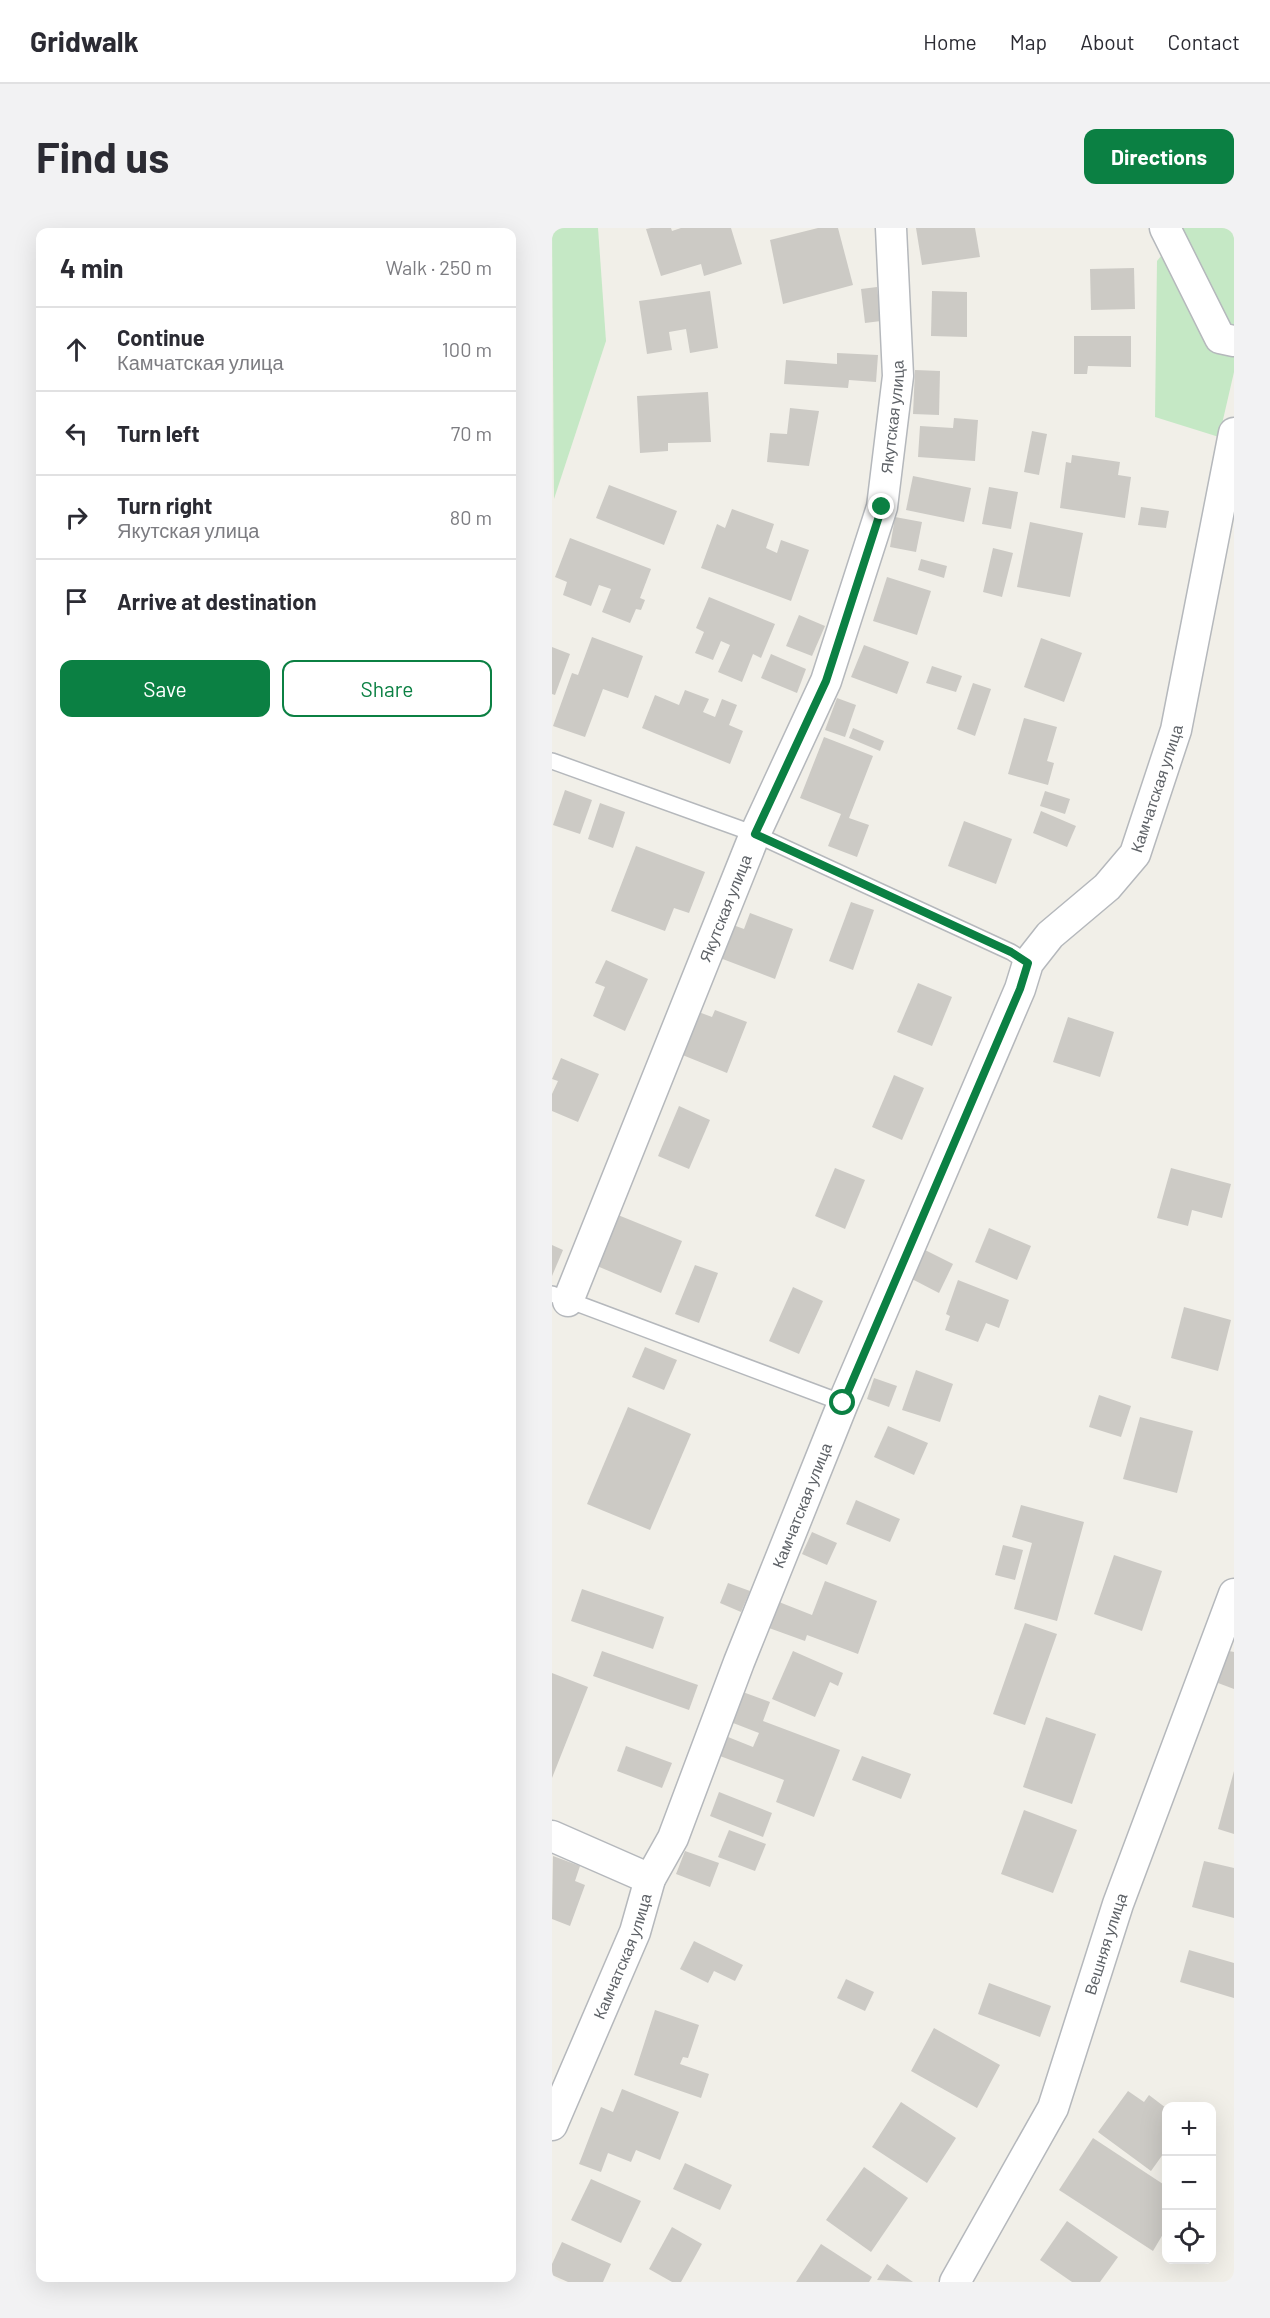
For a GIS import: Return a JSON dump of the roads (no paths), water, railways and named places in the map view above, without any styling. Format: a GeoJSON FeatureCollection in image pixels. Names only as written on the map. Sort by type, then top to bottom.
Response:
{"type":"FeatureCollection","features":[{"type":"Feature","properties":{"kind":"street","name":"Якутская улица"},"geometry":{"type":"LineString","coordinates":[[560,1298],[755,834],[826,681],[882,507],[898,376],[891,228]]}},
{"type":"Feature","properties":{"kind":"street"},"geometry":{"type":"LineString","coordinates":[[1165,228],[1220,338],[1234,341]]}},
{"type":"Feature","properties":{"kind":"street","name":"Камчатская улица"},"geometry":{"type":"LineString","coordinates":[[552,2125],[635,1932],[650,1879],[673,1838],[739,1662],[843,1403],[1020,989],[1028,963],[1050,935],[1107,887],[1135,854],[1176,730],[1234,433]]}},
{"type":"Feature","properties":{"kind":"street","name":"Вешняя улица"},"geometry":{"type":"LineString","coordinates":[[955,2282],[1053,2108],[1118,1904],[1234,1594]]}},
{"type":"Feature","properties":{"kind":"street"},"geometry":{"type":"LineString","coordinates":[[552,1836],[650,1879]]}},
{"type":"Feature","properties":{"kind":"lane"},"geometry":{"type":"LineString","coordinates":[[552,761],[755,834],[1011,952],[1028,963]]}},
{"type":"Feature","properties":{"kind":"lane"},"geometry":{"type":"LineString","coordinates":[[560,1298],[843,1403]]}}]}
